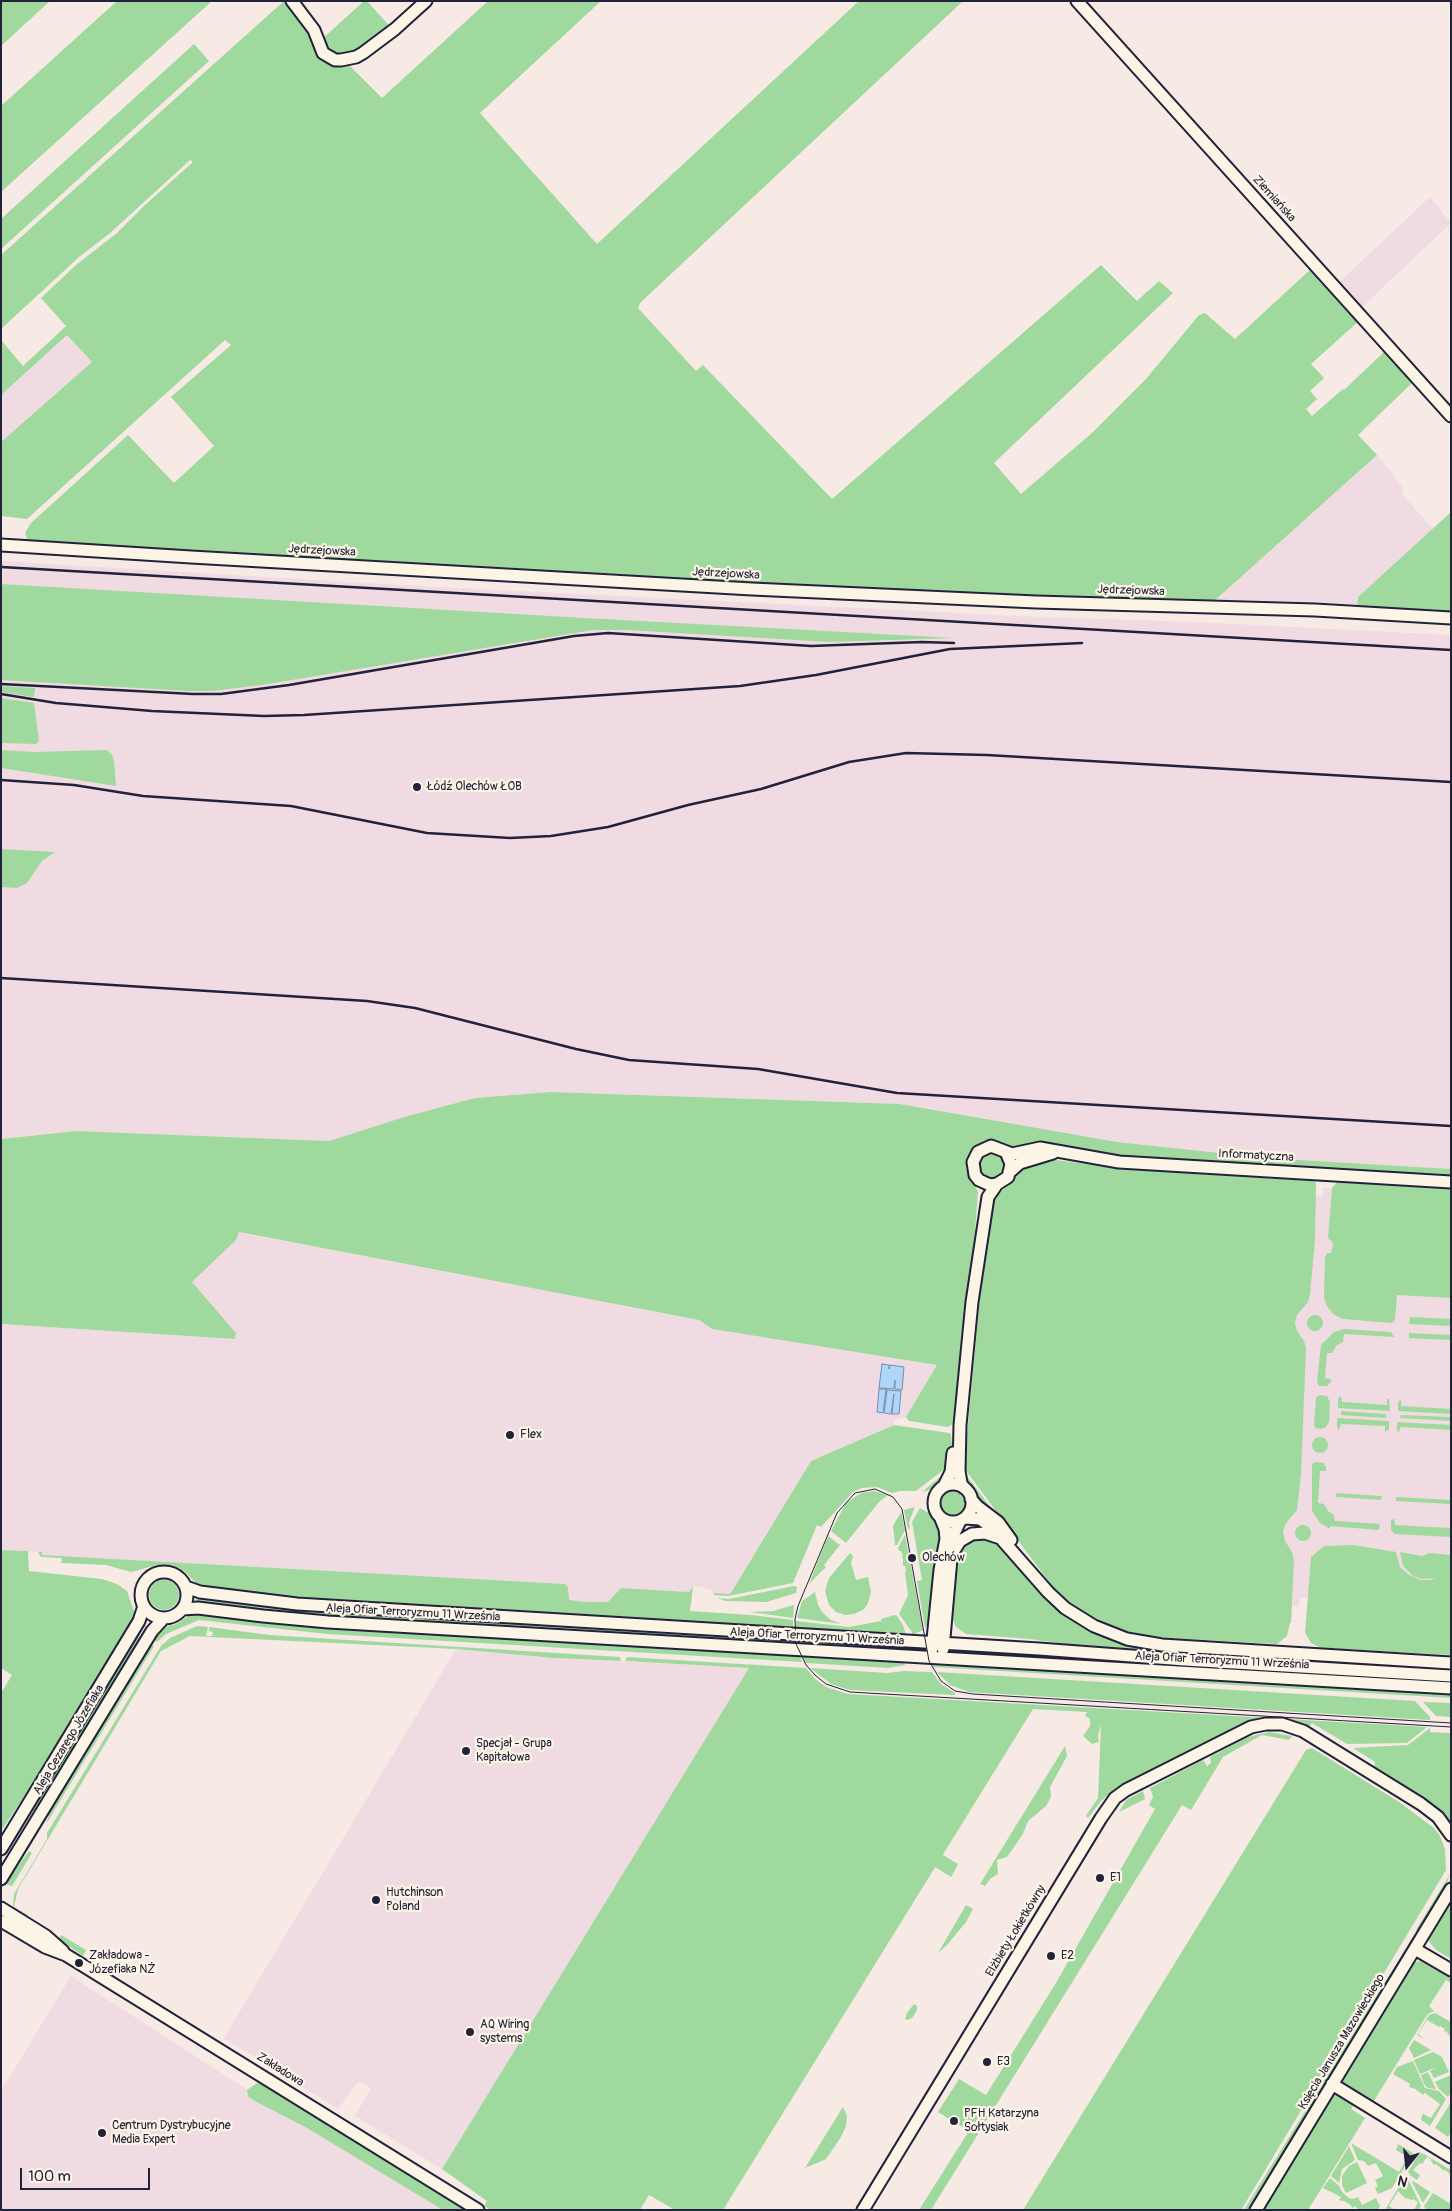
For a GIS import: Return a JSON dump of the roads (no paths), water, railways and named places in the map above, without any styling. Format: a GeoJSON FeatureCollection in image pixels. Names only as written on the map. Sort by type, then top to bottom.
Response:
{"type":"FeatureCollection","features":[{"type":"Feature","properties":{"kind":"street"},"geometry":{"type":"LineString","coordinates":[[292,1],[314,30],[323,53],[335,60],[341,60],[356,57],[363,53],[395,29],[426,1]]}},
{"type":"Feature","properties":{"kind":"street","name":"Ziemiańska"},"geometry":{"type":"LineString","coordinates":[[1076,1],[1451,416]]}},
{"type":"Feature","properties":{"kind":"street","name":"Jędrzejowska"},"geometry":{"type":"LineString","coordinates":[[1,544],[191,557],[752,589],[1036,602],[1315,610],[1451,618]]}},
{"type":"Feature","properties":{"kind":"street","name":"Informatyczna"},"geometry":{"type":"LineString","coordinates":[[944,1486],[951,1472],[960,1425],[979,1246],[981,1191],[979,1180],[973,1169],[973,1162],[978,1152],[990,1146],[1018,1154],[1040,1148],[1119,1162],[1451,1182]]}},
{"type":"Feature","properties":{"kind":"street"},"geometry":{"type":"LineString","coordinates":[[1006,1152],[1011,1164],[1010,1171]]}},
{"type":"Feature","properties":{"kind":"street","name":"Informatyczna"},"geometry":{"type":"LineString","coordinates":[[979,1246],[988,1197],[997,1184],[1008,1176],[1010,1171],[1020,1163],[1060,1152]]}},
{"type":"Feature","properties":{"kind":"street"},"geometry":{"type":"LineString","coordinates":[[979,1180],[990,1185],[997,1184]]}},
{"type":"Feature","properties":{"kind":"street","name":"Informatyczna"},"geometry":{"type":"LineString","coordinates":[[960,1425],[959,1476],[964,1488]]}},
{"type":"Feature","properties":{"kind":"street"},"geometry":{"type":"LineString","coordinates":[[938,1643],[940,1570],[946,1539],[945,1529],[941,1519],[936,1514],[933,1501],[935,1495],[944,1486],[957,1484],[964,1488],[977,1506],[1002,1527],[1016,1546],[1025,1563]]}},
{"type":"Feature","properties":{"kind":"street"},"geometry":{"type":"LineString","coordinates":[[936,1658],[953,1552],[953,1536],[972,1506],[972,1499]]}},
{"type":"Feature","properties":{"kind":"street"},"geometry":{"type":"LineString","coordinates":[[941,1519],[953,1523],[975,1518],[986,1522],[1025,1563],[1048,1592],[1066,1608],[1094,1626],[1127,1639],[1162,1645],[1451,1662]]}},
{"type":"Feature","properties":{"kind":"street"},"geometry":{"type":"LineString","coordinates":[[953,1552],[964,1538],[972,1534],[985,1533],[1003,1540]]}},
{"type":"Feature","properties":{"kind":"street"},"geometry":{"type":"LineString","coordinates":[[170,1573],[177,1576],[186,1587],[186,1602],[183,1609],[176,1615],[164,1618],[151,1614],[144,1606],[142,1591],[151,1576],[170,1573]]}},
{"type":"Feature","properties":{"kind":"street","name":"Aleja Ofiar Terroryzmu 11 Września"},"geometry":{"type":"LineString","coordinates":[[186,1587],[200,1592],[297,1604],[1451,1676]]}},
{"type":"Feature","properties":{"kind":"street","name":"Aleja Cezarego Józefiaka"},"geometry":{"type":"LineString","coordinates":[[1,1849],[140,1621],[144,1606]]}},
{"type":"Feature","properties":{"kind":"street","name":"Aleja Ofiar Terroryzmu 11 Września"},"geometry":{"type":"LineString","coordinates":[[183,1609],[198,1608],[328,1622],[1451,1688]]}},
{"type":"Feature","properties":{"kind":"street","name":"Aleja Cezarego Józefiaka"},"geometry":{"type":"LineString","coordinates":[[1,1879],[152,1631],[164,1618]]}},
{"type":"Feature","properties":{"kind":"street","name":"Elżbiety Łokietkówny"},"geometry":{"type":"LineString","coordinates":[[863,2210],[1108,1807],[1126,1790],[1251,1727],[1274,1724],[1286,1725],[1303,1732],[1426,1807],[1438,1817],[1451,1835]]}},
{"type":"Feature","properties":{"kind":"street","name":"Księcia Janusza Mazowieckiego"},"geometry":{"type":"LineString","coordinates":[[1256,2210],[1451,1888]]}},
{"type":"Feature","properties":{"kind":"street","name":"Zakładowa"},"geometry":{"type":"LineString","coordinates":[[1,1908],[46,1936],[66,1955]]}},
{"type":"Feature","properties":{"kind":"street","name":"Zakładowa"},"geometry":{"type":"LineString","coordinates":[[1,1921],[45,1947],[66,1955],[478,2210]]}},
{"type":"Feature","properties":{"kind":"street"},"geometry":{"type":"LineString","coordinates":[[1415,1949],[1451,1970]]}},
{"type":"Feature","properties":{"kind":"street"},"geometry":{"type":"LineString","coordinates":[[1332,2084],[1451,2157]]}},
{"type":"Feature","properties":{"kind":"water"},"geometry":{"type":"Polygon","coordinates":[[[882,1364],[889,1365],[889,1369],[890,1365],[904,1367],[902,1390],[895,1389],[895,1380],[894,1389],[879,1388],[882,1364]]]}},
{"type":"Feature","properties":{"kind":"water"},"geometry":{"type":"Polygon","coordinates":[[[879,1389],[886,1389],[883,1413],[877,1412],[879,1389]]]}},
{"type":"Feature","properties":{"kind":"water"},"geometry":{"type":"Polygon","coordinates":[[[887,1390],[901,1391],[899,1414],[892,1414],[894,1394],[891,1414],[884,1413],[887,1390]]]}},
{"type":"Feature","properties":{"kind":"tram line"},"geometry":{"type":"LineString","coordinates":[[1451,1723],[973,1694],[955,1691],[941,1681],[929,1661],[902,1509],[893,1497],[875,1489],[855,1493],[837,1513],[798,1606],[795,1619],[796,1644],[806,1665],[826,1684],[850,1692],[1451,1727]]}},
{"type":"Feature","properties":{"kind":"railway"},"geometry":{"type":"LineString","coordinates":[[1,567],[1451,650]]}},
{"type":"Feature","properties":{"kind":"railway"},"geometry":{"type":"LineString","coordinates":[[1,684],[221,694],[289,685],[574,636],[608,633],[811,646],[922,642],[954,643]]}},
{"type":"Feature","properties":{"kind":"railway"},"geometry":{"type":"LineString","coordinates":[[1,694],[56,703],[152,711],[264,716],[304,715],[740,686],[816,675],[950,649],[1082,643]]}},
{"type":"Feature","properties":{"kind":"railway"},"geometry":{"type":"LineString","coordinates":[[1,780],[74,785],[143,796],[291,806],[427,833],[510,838],[551,836],[608,827],[688,805],[761,789],[849,762],[906,753],[987,755],[1451,782]]}},
{"type":"Feature","properties":{"kind":"railway"},"geometry":{"type":"LineString","coordinates":[[1,978],[367,1001],[415,1008],[576,1049],[629,1060],[758,1069],[897,1093],[1451,1126]]}},
{"type":"Feature","properties":{"kind":"place","name":"Łódź Olechów ŁOB"},"geometry":{"type":"Point","coordinates":[417,787]}},
{"type":"Feature","properties":{"kind":"place","name":"Flex"},"geometry":{"type":"Point","coordinates":[510,1435]}},
{"type":"Feature","properties":{"kind":"place","name":"Olechów"},"geometry":{"type":"Point","coordinates":[912,1558]}},
{"type":"Feature","properties":{"kind":"place","name":"Specjał - Grupa Kapitałowa"},"geometry":{"type":"Point","coordinates":[466,1751]}},
{"type":"Feature","properties":{"kind":"place","name":"E1"},"geometry":{"type":"Point","coordinates":[1100,1878]}},
{"type":"Feature","properties":{"kind":"place","name":"Hutchinson Poland"},"geometry":{"type":"Point","coordinates":[376,1900]}},
{"type":"Feature","properties":{"kind":"place","name":"E2"},"geometry":{"type":"Point","coordinates":[1051,1956]}},
{"type":"Feature","properties":{"kind":"place","name":"Zakładowa - Józefiaka NŻ"},"geometry":{"type":"Point","coordinates":[79,1963]}},
{"type":"Feature","properties":{"kind":"place","name":"AQ Wiring systems"},"geometry":{"type":"Point","coordinates":[470,2032]}},
{"type":"Feature","properties":{"kind":"place","name":"E3"},"geometry":{"type":"Point","coordinates":[987,2062]}},
{"type":"Feature","properties":{"kind":"place","name":"PFH Katarzyna Sołtysiak"},"geometry":{"type":"Point","coordinates":[954,2121]}},
{"type":"Feature","properties":{"kind":"place","name":"Centrum Dystrybucyjne Media Expert"},"geometry":{"type":"Point","coordinates":[102,2133]}}]}
